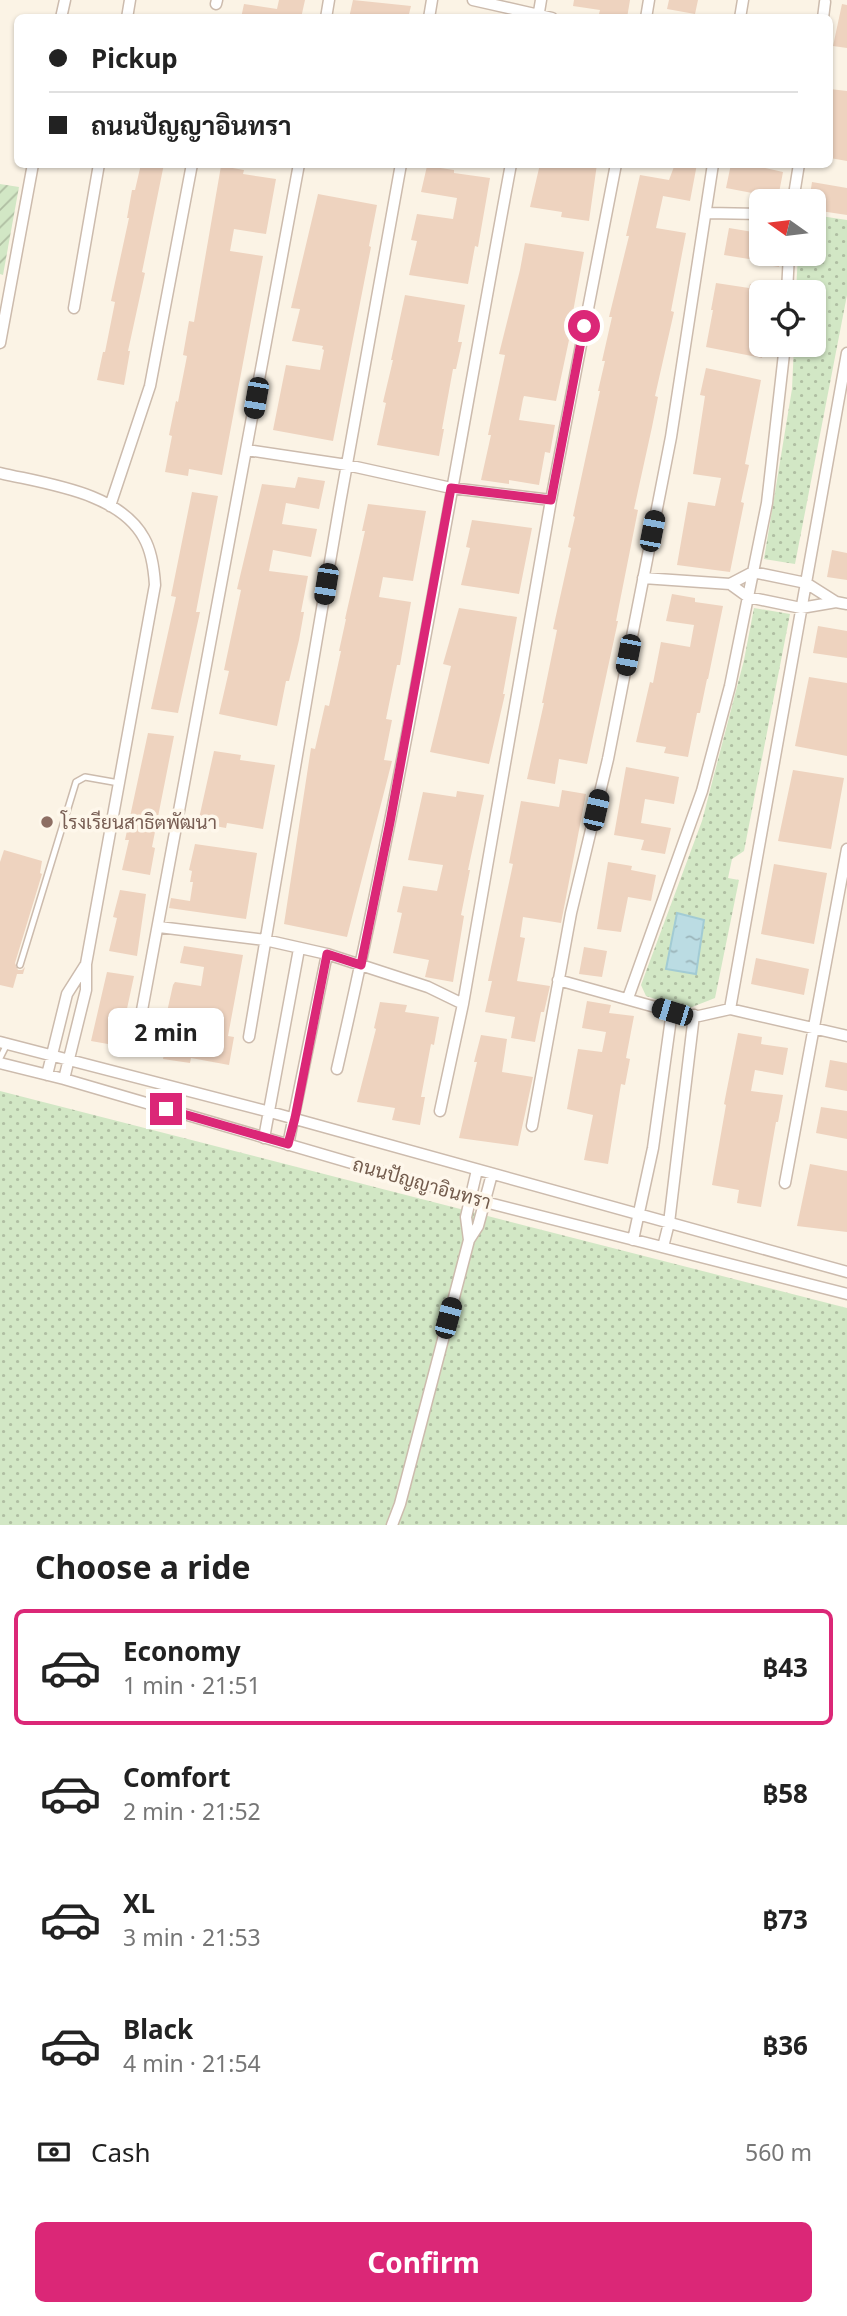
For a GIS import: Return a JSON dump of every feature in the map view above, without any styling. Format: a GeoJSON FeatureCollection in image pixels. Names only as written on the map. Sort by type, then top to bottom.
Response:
{"type":"FeatureCollection","features":[{"type":"Feature","properties":{"kind":"street"},"geometry":{"type":"LineString","coordinates":[[473,0],[530,14]]}},
{"type":"Feature","properties":{"kind":"street"},"geometry":{"type":"LineString","coordinates":[[824,14],[825,2]]}},
{"type":"Feature","properties":{"kind":"street"},"geometry":{"type":"LineString","coordinates":[[0,343],[5,285],[32,168]]}},
{"type":"Feature","properties":{"kind":"street"},"geometry":{"type":"LineString","coordinates":[[74,308],[98,168]]}},
{"type":"Feature","properties":{"kind":"street"},"geometry":{"type":"LineString","coordinates":[[110,506],[150,386],[191,168]]}},
{"type":"Feature","properties":{"kind":"street"},"geometry":{"type":"LineString","coordinates":[[140,1021],[298,168]]}},
{"type":"Feature","properties":{"kind":"street"},"geometry":{"type":"LineString","coordinates":[[250,1037],[400,168]]}},
{"type":"Feature","properties":{"kind":"street"},"geometry":{"type":"LineString","coordinates":[[337,1069],[390,822],[510,168]]}},
{"type":"Feature","properties":{"kind":"street"},"geometry":{"type":"LineString","coordinates":[[440,1111],[463,1004],[551,500],[615,168]]}},
{"type":"Feature","properties":{"kind":"street"},"geometry":{"type":"LineString","coordinates":[[532,1126],[571,913],[608,759],[671,437],[713,168]]}},
{"type":"Feature","properties":{"kind":"street"},"geometry":{"type":"LineString","coordinates":[[795,189],[798,168]]}},
{"type":"Feature","properties":{"kind":"street"},"geometry":{"type":"LineString","coordinates":[[707,213],[749,214]]}},
{"type":"Feature","properties":{"kind":"street"},"geometry":{"type":"LineString","coordinates":[[730,1009],[847,353]]}},
{"type":"Feature","properties":{"kind":"street"},"geometry":{"type":"LineString","coordinates":[[628,998],[702,792],[730,686],[767,503],[784,357]]}},
{"type":"Feature","properties":{"kind":"street"},"geometry":{"type":"LineString","coordinates":[[247,450],[347,465],[451,488],[551,500]]}},
{"type":"Feature","properties":{"kind":"street"},"geometry":{"type":"LineString","coordinates":[[0,474],[89,495],[110,506],[133,523],[144,538],[154,565],[155,585],[86,964],[86,990],[64,1079]]}},
{"type":"Feature","properties":{"kind":"street"},"geometry":{"type":"LineString","coordinates":[[643,578],[730,584],[753,572],[806,583],[841,603]]}},
{"type":"Feature","properties":{"kind":"street"},"geometry":{"type":"LineString","coordinates":[[730,584],[748,597],[801,608],[841,603]]}},
{"type":"Feature","properties":{"kind":"street"},"geometry":{"type":"LineString","coordinates":[[785,1183],[847,849]]}},
{"type":"Feature","properties":{"kind":"street"},"geometry":{"type":"LineString","coordinates":[[159,927],[265,940],[327,954],[428,987],[463,1004]]}},
{"type":"Feature","properties":{"kind":"street"},"geometry":{"type":"LineString","coordinates":[[264,1138],[299,949]]}},
{"type":"Feature","properties":{"kind":"street"},"geometry":{"type":"LineString","coordinates":[[288,1144],[327,954]]}},
{"type":"Feature","properties":{"kind":"street"},"geometry":{"type":"LineString","coordinates":[[47,1075],[67,994],[86,964]]}},
{"type":"Feature","properties":{"kind":"street"},"geometry":{"type":"LineString","coordinates":[[558,980],[672,1012],[694,1015],[730,1009],[847,1037]]}},
{"type":"Feature","properties":{"kind":"street"},"geometry":{"type":"LineString","coordinates":[[633,1240],[660,1103],[672,1012]]}},
{"type":"Feature","properties":{"kind":"street"},"geometry":{"type":"LineString","coordinates":[[663,1247],[669,1223],[694,1015]]}},
{"type":"Feature","properties":{"kind":"street","name":"ถนนปัญญาอินทรา"},"geometry":{"type":"LineString","coordinates":[[3,1043],[295,1118],[847,1272]]}},
{"type":"Feature","properties":{"kind":"street","name":"ถนนปัญญาอินทรา"},"geometry":{"type":"LineString","coordinates":[[0,1063],[64,1079],[485,1202],[847,1294]]}},
{"type":"Feature","properties":{"kind":"street"},"geometry":{"type":"LineString","coordinates":[[660,1103],[682,1105]]}},
{"type":"Feature","properties":{"kind":"street"},"geometry":{"type":"LineString","coordinates":[[469,1240],[466,1217],[477,1170]]}},
{"type":"Feature","properties":{"kind":"street"},"geometry":{"type":"LineString","coordinates":[[392,1525],[400,1504],[469,1240],[478,1226],[492,1174]]}},
{"type":"Feature","properties":{"kind":"lane"},"geometry":{"type":"LineString","coordinates":[[20,964],[76,782],[85,777],[119,783]]}},
{"type":"Feature","properties":{"kind":"lane"},"geometry":{"type":"LineString","coordinates":[[0,1058],[3,1043]]}},
{"type":"Feature","properties":{"kind":"green space"},"geometry":{"type":"Polygon","coordinates":[[[0,184],[19,187],[3,275],[0,274],[0,184]]]}},
{"type":"Feature","properties":{"kind":"green space"},"geometry":{"type":"Polygon","coordinates":[[[826,217],[847,220],[847,295],[795,564],[764,559],[792,389],[793,357],[826,357],[826,280],[797,280],[797,266],[826,266],[826,217]]]}},
{"type":"Feature","properties":{"kind":"green space"},"geometry":{"type":"Polygon","coordinates":[[[754,608],[790,614],[744,851],[732,859],[728,878],[739,880],[715,998],[687,1009],[646,996],[641,985],[702,821],[744,660],[754,608]]]}},
{"type":"Feature","properties":{"kind":"green space"},"geometry":{"type":"Polygon","coordinates":[[[0,1091],[847,1308],[847,1525],[0,1525],[0,1091]]]}},
{"type":"Feature","properties":{"kind":"water"},"geometry":{"type":"Polygon","coordinates":[[[677,913],[704,920],[696,974],[666,969],[677,913]]]}},
{"type":"Feature","properties":{"kind":"building"},"geometry":{"type":"Polygon","coordinates":[[[279,0],[305,0],[302,14],[242,14],[244,4],[277,9],[279,0]]]}},
{"type":"Feature","properties":{"kind":"building"},"geometry":{"type":"Polygon","coordinates":[[[353,0],[411,6],[409,14],[350,14],[353,0]]]}},
{"type":"Feature","properties":{"kind":"building"},"geometry":{"type":"Polygon","coordinates":[[[574,0],[630,0],[628,14],[599,14],[600,10],[573,6],[574,0]]]}},
{"type":"Feature","properties":{"kind":"building"},"geometry":{"type":"Polygon","coordinates":[[[669,0],[698,0],[695,14],[667,9],[669,0]]]}},
{"type":"Feature","properties":{"kind":"building"},"geometry":{"type":"Polygon","coordinates":[[[842,4],[847,5],[847,48],[833,46],[842,4]]]}},
{"type":"Feature","properties":{"kind":"building"},"geometry":{"type":"Polygon","coordinates":[[[833,89],[847,91],[847,161],[833,159],[833,89]]]}},
{"type":"Feature","properties":{"kind":"building"},"geometry":{"type":"Polygon","coordinates":[[[140,168],[163,168],[142,272],[145,273],[128,351],[124,385],[97,380],[115,302],[111,301],[129,218],[132,190],[135,190],[140,168]]]}},
{"type":"Feature","properties":{"kind":"building"},"geometry":{"type":"Polygon","coordinates":[[[221,168],[244,170],[243,174],[276,179],[266,234],[234,229],[230,251],[263,256],[222,475],[189,469],[188,476],[165,472],[172,436],[169,435],[187,356],[183,355],[189,321],[194,322],[221,168]]]}},
{"type":"Feature","properties":{"kind":"building"},"geometry":{"type":"Polygon","coordinates":[[[427,168],[454,170],[454,173],[490,178],[478,247],[475,246],[468,284],[409,275],[417,241],[411,240],[417,214],[453,219],[457,198],[421,192],[427,168]]]}},
{"type":"Feature","properties":{"kind":"building"},"geometry":{"type":"Polygon","coordinates":[[[539,168],[596,168],[589,221],[561,217],[562,212],[530,207],[539,168]]]}},
{"type":"Feature","properties":{"kind":"building"},"geometry":{"type":"Polygon","coordinates":[[[674,168],[696,168],[690,201],[663,196],[656,228],[686,233],[671,311],[674,312],[655,396],[658,397],[634,509],[638,510],[618,621],[587,764],[559,759],[555,784],[527,779],[557,630],[553,629],[571,548],[568,547],[575,517],[573,516],[600,391],[605,361],[602,361],[612,317],[609,317],[629,236],[626,236],[640,175],[669,180],[674,168]]]}},
{"type":"Feature","properties":{"kind":"building"},"geometry":{"type":"Polygon","coordinates":[[[730,168],[765,168],[783,172],[780,189],[749,189],[749,192],[726,188],[730,168]]]}},
{"type":"Feature","properties":{"kind":"building"},"geometry":{"type":"Polygon","coordinates":[[[812,182],[847,188],[847,215],[826,212],[826,189],[811,189],[812,182]]]}},
{"type":"Feature","properties":{"kind":"building"},"geometry":{"type":"Polygon","coordinates":[[[318,194],[377,205],[333,441],[273,430],[286,365],[320,370],[324,350],[323,346],[292,341],[300,309],[291,308],[318,194]]]}},
{"type":"Feature","properties":{"kind":"building"},"geometry":{"type":"Polygon","coordinates":[[[729,228],[749,231],[749,259],[724,255],[729,228]]]}},
{"type":"Feature","properties":{"kind":"building"},"geometry":{"type":"Polygon","coordinates":[[[525,243],[584,252],[556,401],[524,396],[523,399],[519,420],[555,425],[550,453],[545,452],[539,485],[509,480],[509,484],[481,480],[505,355],[499,354],[525,243]]]}},
{"type":"Feature","properties":{"kind":"building"},"geometry":{"type":"Polygon","coordinates":[[[716,283],[749,288],[749,355],[706,347],[716,283]]]}},
{"type":"Feature","properties":{"kind":"building"},"geometry":{"type":"Polygon","coordinates":[[[405,295],[465,305],[458,342],[462,342],[456,369],[453,369],[439,456],[377,445],[405,295]]]}},
{"type":"Feature","properties":{"kind":"building"},"geometry":{"type":"Polygon","coordinates":[[[706,368],[761,380],[745,464],[749,465],[741,502],[744,503],[730,572],[677,565],[688,502],[715,506],[721,478],[693,474],[705,396],[700,395],[706,368]]]}},
{"type":"Feature","properties":{"kind":"building"},"geometry":{"type":"Polygon","coordinates":[[[298,477],[325,481],[319,509],[286,503],[282,524],[317,529],[311,557],[273,550],[269,571],[308,576],[299,640],[289,681],[286,681],[277,726],[219,714],[229,671],[224,670],[241,590],[237,589],[262,484],[295,488],[298,477]]]}},
{"type":"Feature","properties":{"kind":"building"},"geometry":{"type":"Polygon","coordinates":[[[192,492],[218,496],[196,612],[200,612],[178,713],[151,709],[176,597],[171,596],[192,492]]]}},
{"type":"Feature","properties":{"kind":"building"},"geometry":{"type":"Polygon","coordinates":[[[368,504],[426,511],[413,581],[383,577],[379,597],[411,602],[400,665],[397,665],[386,719],[392,720],[384,760],[392,761],[347,937],[284,924],[311,748],[315,749],[325,705],[329,706],[365,531],[362,531],[368,504]]]}},
{"type":"Feature","properties":{"kind":"building"},"geometry":{"type":"Polygon","coordinates":[[[472,520],[532,528],[519,594],[461,585],[470,548],[466,547],[472,520]]]}},
{"type":"Feature","properties":{"kind":"building"},"geometry":{"type":"Polygon","coordinates":[[[832,550],[847,553],[847,580],[827,577],[832,550]]]}},
{"type":"Feature","properties":{"kind":"building"},"geometry":{"type":"Polygon","coordinates":[[[672,594],[695,598],[695,602],[723,606],[688,757],[664,753],[666,747],[636,742],[650,682],[653,683],[661,642],[690,647],[694,625],[666,621],[672,594]]]}},
{"type":"Feature","properties":{"kind":"building"},"geometry":{"type":"Polygon","coordinates":[[[459,608],[517,617],[505,694],[489,764],[430,752],[451,666],[443,664],[459,608]]]}},
{"type":"Feature","properties":{"kind":"building"},"geometry":{"type":"Polygon","coordinates":[[[818,626],[847,631],[847,658],[813,653],[818,626]]]}},
{"type":"Feature","properties":{"kind":"building"},"geometry":{"type":"Polygon","coordinates":[[[809,677],[847,683],[847,756],[795,746],[809,677]]]}},
{"type":"Feature","properties":{"kind":"building"},"geometry":{"type":"Polygon","coordinates":[[[148,733],[174,736],[152,847],[155,848],[150,875],[122,870],[129,840],[125,840],[148,733]]]}},
{"type":"Feature","properties":{"kind":"building"},"geometry":{"type":"Polygon","coordinates":[[[214,751],[241,755],[240,760],[275,765],[263,829],[227,823],[226,828],[198,823],[214,751]]]}},
{"type":"Feature","properties":{"kind":"building"},"geometry":{"type":"Polygon","coordinates":[[[626,767],[679,777],[674,804],[645,799],[641,823],[671,828],[665,854],[641,850],[644,840],[614,835],[626,767]]]}},
{"type":"Feature","properties":{"kind":"building"},"geometry":{"type":"Polygon","coordinates":[[[793,770],[844,778],[831,849],[778,841],[793,770]]]}},
{"type":"Feature","properties":{"kind":"building"},"geometry":{"type":"Polygon","coordinates":[[[562,790],[586,794],[561,923],[523,917],[520,937],[525,938],[517,981],[550,986],[535,1042],[511,1038],[515,1017],[485,1012],[492,981],[488,981],[513,864],[509,863],[521,801],[559,807],[562,790]]]}},
{"type":"Feature","properties":{"kind":"building"},"geometry":{"type":"Polygon","coordinates":[[[457,791],[484,795],[468,870],[461,915],[464,916],[453,982],[425,977],[429,960],[393,953],[402,913],[397,912],[403,886],[437,891],[443,865],[408,860],[423,792],[456,797],[457,791]]]}},
{"type":"Feature","properties":{"kind":"building"},"geometry":{"type":"Polygon","coordinates":[[[195,844],[257,853],[246,919],[169,908],[171,898],[190,901],[193,882],[190,882],[192,871],[189,870],[195,844]]]}},
{"type":"Feature","properties":{"kind":"building"},"geometry":{"type":"Polygon","coordinates":[[[4,850],[42,861],[42,874],[15,963],[18,970],[25,967],[23,974],[17,974],[13,988],[0,985],[0,862],[4,850]]]}},
{"type":"Feature","properties":{"kind":"building"},"geometry":{"type":"Polygon","coordinates":[[[608,862],[632,866],[631,870],[656,875],[651,901],[628,897],[621,932],[597,929],[608,862]]]}},
{"type":"Feature","properties":{"kind":"building"},"geometry":{"type":"Polygon","coordinates":[[[774,864],[827,873],[814,944],[761,934],[774,864]]]}},
{"type":"Feature","properties":{"kind":"building"},"geometry":{"type":"Polygon","coordinates":[[[120,890],[146,894],[137,956],[109,951],[120,890]]]}},
{"type":"Feature","properties":{"kind":"building"},"geometry":{"type":"Polygon","coordinates":[[[184,946],[243,955],[228,1036],[234,1037],[229,1065],[191,1058],[190,1063],[163,1059],[173,1013],[167,1012],[173,985],[175,982],[201,986],[204,967],[180,963],[184,946]]]}},
{"type":"Feature","properties":{"kind":"building"},"geometry":{"type":"Polygon","coordinates":[[[584,947],[607,951],[602,977],[579,974],[584,947]]]}},
{"type":"Feature","properties":{"kind":"building"},"geometry":{"type":"Polygon","coordinates":[[[756,958],[809,969],[804,995],[751,984],[756,958]]]}},
{"type":"Feature","properties":{"kind":"building"},"geometry":{"type":"Polygon","coordinates":[[[107,972],[134,976],[119,1046],[91,1041],[107,972]]]}},
{"type":"Feature","properties":{"kind":"building"},"geometry":{"type":"Polygon","coordinates":[[[587,1001],[611,1005],[609,1013],[634,1016],[626,1058],[630,1059],[625,1085],[621,1084],[608,1164],[584,1160],[593,1115],[567,1109],[578,1049],[602,1052],[606,1032],[582,1028],[587,1001]]]}},
{"type":"Feature","properties":{"kind":"building"},"geometry":{"type":"Polygon","coordinates":[[[380,1002],[407,1005],[405,1012],[439,1017],[421,1097],[425,1097],[420,1125],[392,1120],[395,1108],[357,1102],[376,1029],[374,1028],[380,1002]]]}},
{"type":"Feature","properties":{"kind":"building"},"geometry":{"type":"Polygon","coordinates":[[[738,1033],[762,1037],[761,1044],[788,1048],[783,1075],[755,1070],[751,1091],[783,1095],[761,1207],[737,1203],[739,1190],[712,1185],[738,1033]]]}},
{"type":"Feature","properties":{"kind":"building"},"geometry":{"type":"Polygon","coordinates":[[[481,1035],[507,1039],[502,1072],[533,1077],[518,1146],[459,1138],[481,1035]]]}},
{"type":"Feature","properties":{"kind":"building"},"geometry":{"type":"Polygon","coordinates":[[[830,1060],[847,1063],[847,1091],[825,1087],[830,1060]]]}},
{"type":"Feature","properties":{"kind":"building"},"geometry":{"type":"Polygon","coordinates":[[[821,1107],[847,1111],[847,1139],[816,1133],[821,1107]]]}},
{"type":"Feature","properties":{"kind":"building"},"geometry":{"type":"Polygon","coordinates":[[[810,1164],[847,1171],[847,1232],[797,1226],[810,1164]]]}},
{"type":"Feature","properties":{"kind":"place","name":"โรงเรียนสาธิตพัฒนา"},"geometry":{"type":"Point","coordinates":[47,822]}},
{"type":"Feature","properties":{"kind":"route"},"geometry":{"type":"LineString","coordinates":[[166,1109],[288,1144],[327,954],[361,965],[451,488],[551,500],[584,326]]}}]}
